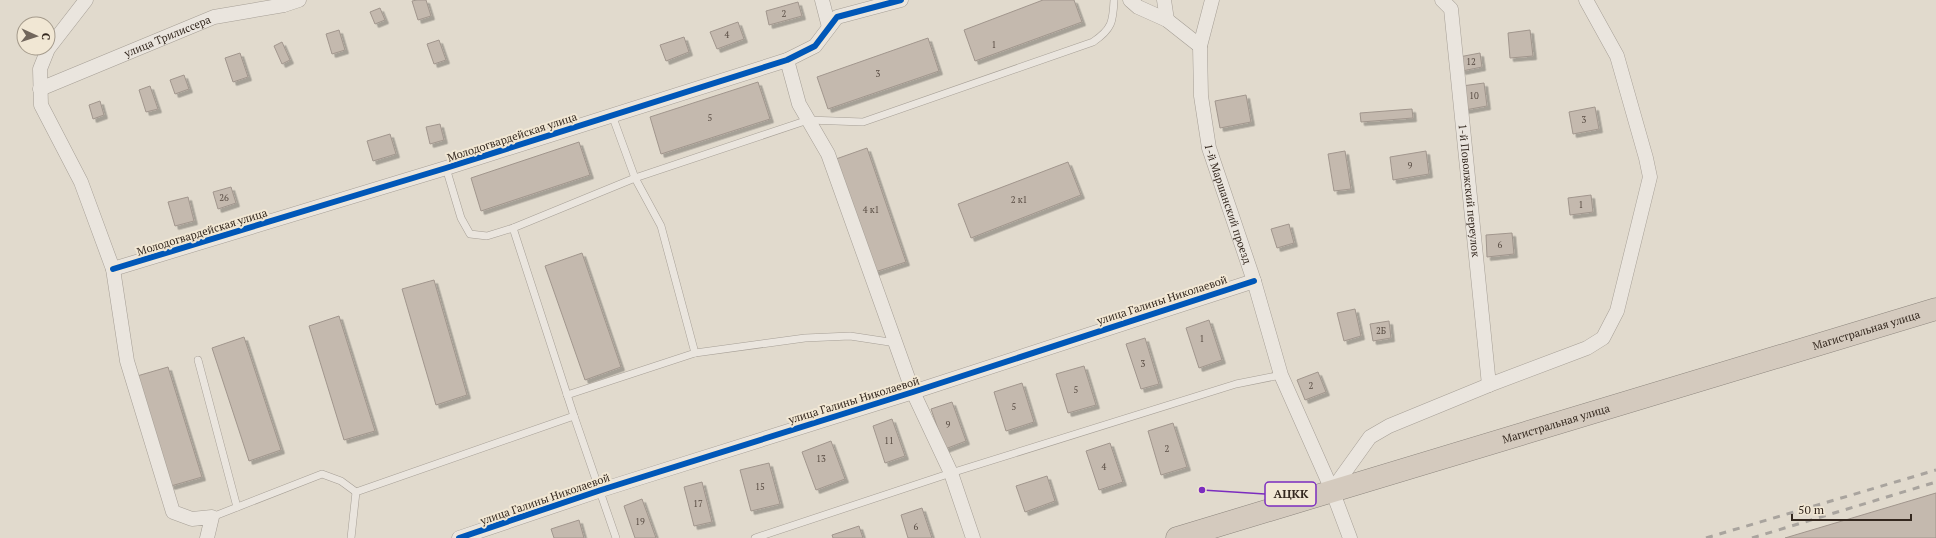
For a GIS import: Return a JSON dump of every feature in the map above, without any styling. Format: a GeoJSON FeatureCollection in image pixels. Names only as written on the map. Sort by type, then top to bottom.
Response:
{"type":"FeatureCollection","features":[{"type":"Feature","properties":{"kind":"highway","name":"Магистральная улица"},"geometry":{"type":"LineString","coordinates":[[1177,538],[1936,309]]}},
{"type":"Feature","properties":{"kind":"street"},"geometry":{"type":"LineString","coordinates":[[86,0],[48,49],[40,69],[41,105],[81,182],[113,269],[127,361],[173,512],[192,519],[212,517],[207,538]]}},
{"type":"Feature","properties":{"kind":"street","name":"улица Трилиссера"},"geometry":{"type":"LineString","coordinates":[[40,89],[214,17],[284,5],[299,0]]}},
{"type":"Feature","properties":{"kind":"street"},"geometry":{"type":"LineString","coordinates":[[822,0],[829,27]]}},
{"type":"Feature","properties":{"kind":"street","name":"Молодогвардейская улица"},"geometry":{"type":"LineString","coordinates":[[113,269],[446,168],[788,60],[815,46],[837,17],[901,0]]}},
{"type":"Feature","properties":{"kind":"street"},"geometry":{"type":"LineString","coordinates":[[1130,0],[1138,8],[1167,20],[1200,46]]}},
{"type":"Feature","properties":{"kind":"street"},"geometry":{"type":"LineString","coordinates":[[1164,0],[1167,20]]}},
{"type":"Feature","properties":{"kind":"street","name":"1-й Маршанский проезд"},"geometry":{"type":"LineString","coordinates":[[1212,0],[1200,46],[1201,96],[1209,148],[1254,281],[1281,375],[1332,490],[1350,538]]}},
{"type":"Feature","properties":{"kind":"street","name":"1-й Поволжский переулок"},"geometry":{"type":"LineString","coordinates":[[1442,0],[1451,9],[1489,385]]}},
{"type":"Feature","properties":{"kind":"street"},"geometry":{"type":"LineString","coordinates":[[1332,490],[1370,437],[1389,426],[1489,385],[1587,348],[1602,338],[1617,311],[1650,177],[1617,56],[1586,0]]}},
{"type":"Feature","properties":{"kind":"street"},"geometry":{"type":"LineString","coordinates":[[788,60],[799,104],[828,154],[913,392],[951,473],[973,538]]}},
{"type":"Feature","properties":{"kind":"street","name":"улица Галины Николаевой"},"geometry":{"type":"LineString","coordinates":[[459,538],[601,490],[913,392],[1254,281]]}},
{"type":"Feature","properties":{"kind":"lane"},"geometry":{"type":"LineString","coordinates":[[446,168],[461,218],[470,234],[487,236],[513,228],[634,178],[808,120],[863,122],[1093,42],[1106,33],[1113,20],[1114,0]]}},
{"type":"Feature","properties":{"kind":"lane"},"geometry":{"type":"LineString","coordinates":[[612,115],[634,178],[660,226],[695,353]]}},
{"type":"Feature","properties":{"kind":"lane"},"geometry":{"type":"LineString","coordinates":[[513,228],[567,395],[601,490],[616,538]]}},
{"type":"Feature","properties":{"kind":"lane"},"geometry":{"type":"LineString","coordinates":[[567,395],[695,353],[805,338],[850,336],[896,343]]}},
{"type":"Feature","properties":{"kind":"lane"},"geometry":{"type":"LineString","coordinates":[[198,360],[238,507]]}},
{"type":"Feature","properties":{"kind":"lane"},"geometry":{"type":"LineString","coordinates":[[755,538],[951,473],[1236,384],[1281,375]]}},
{"type":"Feature","properties":{"kind":"lane"},"geometry":{"type":"LineString","coordinates":[[356,492],[574,416]]}},
{"type":"Feature","properties":{"kind":"lane"},"geometry":{"type":"LineString","coordinates":[[212,517],[322,474],[341,481],[356,492]]}},
{"type":"Feature","properties":{"kind":"lane"},"geometry":{"type":"LineString","coordinates":[[351,538],[356,492]]}},
{"type":"Feature","properties":{"kind":"building"},"geometry":{"type":"Polygon","coordinates":[[[426,0],[431,16],[418,20],[412,1],[426,0]]]}},
{"type":"Feature","properties":{"kind":"building"},"geometry":{"type":"Polygon","coordinates":[[[1043,0],[1074,0],[1082,22],[975,61],[964,30],[1043,0]]]}},
{"type":"Feature","properties":{"kind":"building"},"geometry":{"type":"Polygon","coordinates":[[[798,2],[802,16],[769,25],[766,11],[798,2]]]}},
{"type":"Feature","properties":{"kind":"building"},"geometry":{"type":"Polygon","coordinates":[[[380,8],[385,20],[375,24],[370,12],[380,8]]]}},
{"type":"Feature","properties":{"kind":"building"},"geometry":{"type":"Polygon","coordinates":[[[738,22],[744,39],[717,49],[710,32],[738,22]]]}},
{"type":"Feature","properties":{"kind":"building"},"geometry":{"type":"Polygon","coordinates":[[[339,30],[345,50],[332,54],[326,34],[339,30]]]}},
{"type":"Feature","properties":{"kind":"building"},"geometry":{"type":"Polygon","coordinates":[[[1530,30],[1533,56],[1510,58],[1508,33],[1530,30]]]}},
{"type":"Feature","properties":{"kind":"building"},"geometry":{"type":"Polygon","coordinates":[[[684,37],[689,52],[666,61],[660,45],[684,37]]]}},
{"type":"Feature","properties":{"kind":"building"},"geometry":{"type":"Polygon","coordinates":[[[928,38],[939,71],[828,109],[817,77],[928,38]]]}},
{"type":"Feature","properties":{"kind":"building"},"geometry":{"type":"Polygon","coordinates":[[[439,40],[446,60],[434,64],[427,44],[439,40]]]}},
{"type":"Feature","properties":{"kind":"building"},"geometry":{"type":"Polygon","coordinates":[[[282,42],[290,60],[282,64],[274,46],[282,42]]]}},
{"type":"Feature","properties":{"kind":"building"},"geometry":{"type":"Polygon","coordinates":[[[240,53],[248,77],[233,82],[225,58],[240,53]]]}},
{"type":"Feature","properties":{"kind":"building"},"geometry":{"type":"Polygon","coordinates":[[[1480,53],[1482,67],[1462,71],[1459,57],[1480,53]]]}},
{"type":"Feature","properties":{"kind":"building"},"geometry":{"type":"Polygon","coordinates":[[[184,75],[189,89],[175,94],[170,80],[184,75]]]}},
{"type":"Feature","properties":{"kind":"building"},"geometry":{"type":"Polygon","coordinates":[[[758,82],[770,119],[661,154],[650,117],[758,82]]]}},
{"type":"Feature","properties":{"kind":"building"},"geometry":{"type":"Polygon","coordinates":[[[1484,83],[1487,106],[1465,110],[1462,86],[1484,83]]]}},
{"type":"Feature","properties":{"kind":"building"},"geometry":{"type":"Polygon","coordinates":[[[150,86],[158,109],[146,112],[139,90],[150,86]]]}},
{"type":"Feature","properties":{"kind":"building"},"geometry":{"type":"Polygon","coordinates":[[[1246,95],[1251,122],[1220,128],[1215,101],[1246,95]]]}},
{"type":"Feature","properties":{"kind":"building"},"geometry":{"type":"Polygon","coordinates":[[[100,101],[104,115],[93,119],[89,105],[100,101]]]}},
{"type":"Feature","properties":{"kind":"building"},"geometry":{"type":"Polygon","coordinates":[[[1595,107],[1599,129],[1573,134],[1569,112],[1595,107]]]}},
{"type":"Feature","properties":{"kind":"building"},"geometry":{"type":"Polygon","coordinates":[[[1412,109],[1413,118],[1361,122],[1360,113],[1412,109]]]}},
{"type":"Feature","properties":{"kind":"building"},"geometry":{"type":"Polygon","coordinates":[[[440,124],[444,140],[430,144],[426,127],[440,124]]]}},
{"type":"Feature","properties":{"kind":"building"},"geometry":{"type":"Polygon","coordinates":[[[390,134],[396,154],[373,161],[367,141],[390,134]]]}},
{"type":"Feature","properties":{"kind":"building"},"geometry":{"type":"Polygon","coordinates":[[[579,142],[590,175],[481,211],[471,178],[579,142]]]}},
{"type":"Feature","properties":{"kind":"building"},"geometry":{"type":"Polygon","coordinates":[[[867,148],[906,262],[875,272],[836,159],[867,148]]]}},
{"type":"Feature","properties":{"kind":"building"},"geometry":{"type":"Polygon","coordinates":[[[1345,151],[1351,189],[1334,191],[1328,154],[1345,151]]]}},
{"type":"Feature","properties":{"kind":"building"},"geometry":{"type":"Polygon","coordinates":[[[1426,151],[1429,174],[1393,180],[1390,157],[1426,151]]]}},
{"type":"Feature","properties":{"kind":"building"},"geometry":{"type":"Polygon","coordinates":[[[1068,162],[1081,195],[971,238],[958,204],[1068,162]]]}},
{"type":"Feature","properties":{"kind":"building"},"geometry":{"type":"Polygon","coordinates":[[[231,187],[236,203],[218,209],[213,192],[231,187]]]}},
{"type":"Feature","properties":{"kind":"building"},"geometry":{"type":"Polygon","coordinates":[[[1591,195],[1593,212],[1570,215],[1568,198],[1591,195]]]}},
{"type":"Feature","properties":{"kind":"building"},"geometry":{"type":"Polygon","coordinates":[[[188,197],[194,221],[175,226],[168,202],[188,197]]]}},
{"type":"Feature","properties":{"kind":"building"},"geometry":{"type":"Polygon","coordinates":[[[1289,224],[1294,243],[1277,248],[1271,229],[1289,224]]]}},
{"type":"Feature","properties":{"kind":"building"},"geometry":{"type":"Polygon","coordinates":[[[1512,233],[1514,254],[1487,257],[1486,235],[1512,233]]]}},
{"type":"Feature","properties":{"kind":"building"},"geometry":{"type":"Polygon","coordinates":[[[582,253],[621,367],[585,380],[545,266],[582,253]]]}},
{"type":"Feature","properties":{"kind":"building"},"geometry":{"type":"Polygon","coordinates":[[[434,280],[467,395],[436,405],[402,289],[434,280]]]}},
{"type":"Feature","properties":{"kind":"building"},"geometry":{"type":"Polygon","coordinates":[[[1355,309],[1361,336],[1344,341],[1337,313],[1355,309]]]}},
{"type":"Feature","properties":{"kind":"building"},"geometry":{"type":"Polygon","coordinates":[[[339,316],[375,431],[344,440],[309,326],[339,316]]]}},
{"type":"Feature","properties":{"kind":"building"},"geometry":{"type":"Polygon","coordinates":[[[1209,320],[1222,360],[1199,368],[1186,328],[1209,320]]]}},
{"type":"Feature","properties":{"kind":"building"},"geometry":{"type":"Polygon","coordinates":[[[1389,321],[1391,338],[1373,341],[1370,324],[1389,321]]]}},
{"type":"Feature","properties":{"kind":"building"},"geometry":{"type":"Polygon","coordinates":[[[244,337],[281,450],[249,461],[212,348],[244,337]]]}},
{"type":"Feature","properties":{"kind":"building"},"geometry":{"type":"Polygon","coordinates":[[[1145,338],[1159,384],[1141,389],[1126,344],[1145,338]]]}},
{"type":"Feature","properties":{"kind":"building"},"geometry":{"type":"Polygon","coordinates":[[[1084,366],[1096,405],[1068,413],[1056,374],[1084,366]]]}},
{"type":"Feature","properties":{"kind":"building"},"geometry":{"type":"Polygon","coordinates":[[[168,367],[202,477],[171,486],[137,376],[168,367]]]}},
{"type":"Feature","properties":{"kind":"building"},"geometry":{"type":"Polygon","coordinates":[[[1318,372],[1326,392],[1305,400],[1297,380],[1318,372]]]}},
{"type":"Feature","properties":{"kind":"building"},"geometry":{"type":"Polygon","coordinates":[[[1022,383],[1034,422],[1006,431],[994,392],[1022,383]]]}},
{"type":"Feature","properties":{"kind":"building"},"geometry":{"type":"Polygon","coordinates":[[[952,402],[966,441],[945,449],[931,409],[952,402]]]}},
{"type":"Feature","properties":{"kind":"building"},"geometry":{"type":"Polygon","coordinates":[[[892,419],[905,456],[885,463],[873,426],[892,419]]]}},
{"type":"Feature","properties":{"kind":"building"},"geometry":{"type":"Polygon","coordinates":[[[1173,423],[1187,467],[1161,475],[1148,431],[1173,423]]]}},
{"type":"Feature","properties":{"kind":"building"},"geometry":{"type":"Polygon","coordinates":[[[831,441],[845,479],[816,490],[802,452],[831,441]]]}},
{"type":"Feature","properties":{"kind":"building"},"geometry":{"type":"Polygon","coordinates":[[[1110,443],[1123,482],[1099,490],[1086,451],[1110,443]]]}},
{"type":"Feature","properties":{"kind":"building"},"geometry":{"type":"Polygon","coordinates":[[[769,463],[780,504],[751,511],[740,470],[769,463]]]}},
{"type":"Feature","properties":{"kind":"building"},"geometry":{"type":"Polygon","coordinates":[[[1047,476],[1055,501],[1025,512],[1016,486],[1047,476]]]}},
{"type":"Feature","properties":{"kind":"building"},"geometry":{"type":"Polygon","coordinates":[[[702,482],[712,522],[694,526],[684,487],[702,482]]]}},
{"type":"Feature","properties":{"kind":"building"},"geometry":{"type":"Polygon","coordinates":[[[1936,493],[1936,538],[1785,538],[1936,493]]]}},
{"type":"Feature","properties":{"kind":"building"},"geometry":{"type":"Polygon","coordinates":[[[642,499],[656,538],[635,538],[624,506],[642,499]]]}},
{"type":"Feature","properties":{"kind":"building"},"geometry":{"type":"Polygon","coordinates":[[[922,508],[932,538],[908,538],[901,515],[922,508]]]}},
{"type":"Feature","properties":{"kind":"building"},"geometry":{"type":"Polygon","coordinates":[[[579,520],[584,538],[554,538],[551,529],[579,520]]]}},
{"type":"Feature","properties":{"kind":"building"},"geometry":{"type":"Polygon","coordinates":[[[859,526],[863,538],[833,538],[832,535],[859,526]]]}},
{"type":"Feature","properties":{"kind":"railway"},"geometry":{"type":"LineString","coordinates":[[1706,538],[1936,470]]}},
{"type":"Feature","properties":{"kind":"railway"},"geometry":{"type":"LineString","coordinates":[[1752,538],[1936,482]]}},
{"type":"Feature","properties":{"kind":"cycle path"},"geometry":{"type":"LineString","coordinates":[[113,269],[446,168],[787,60],[815,46],[837,17],[901,0]]}},
{"type":"Feature","properties":{"kind":"cycle path"},"geometry":{"type":"LineString","coordinates":[[459,538],[601,490],[913,392],[1254,281]]}},
{"type":"Feature","properties":{"kind":"place","name":"АЦКК"},"geometry":{"type":"Point","coordinates":[1202,490]}}]}
